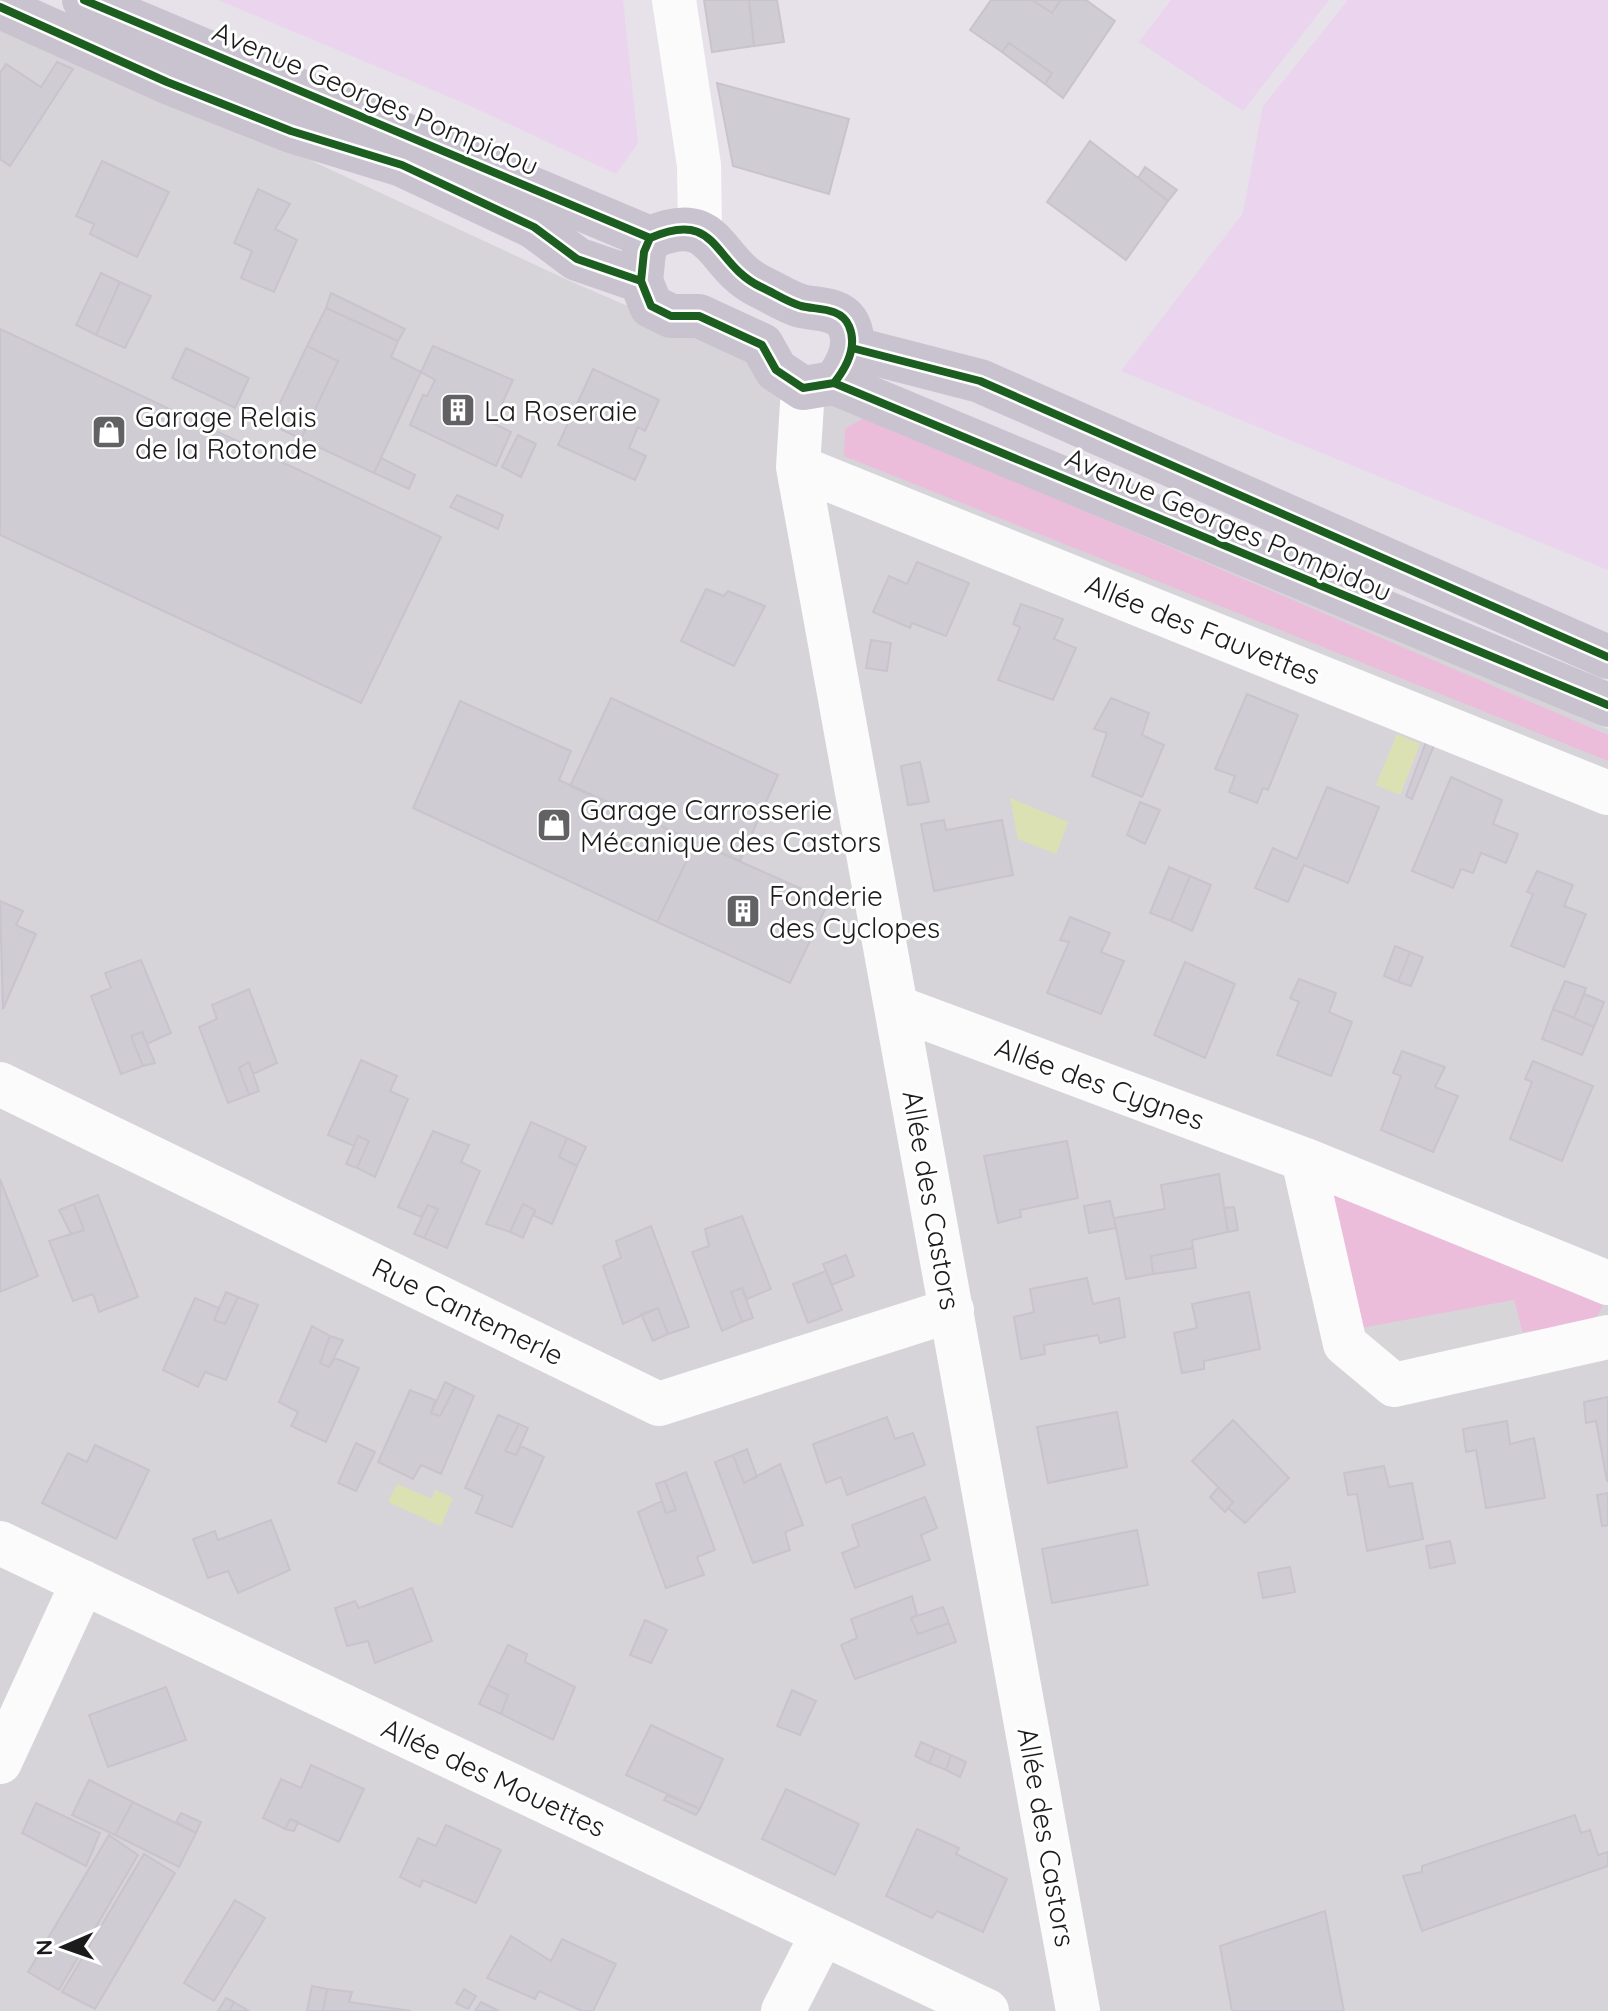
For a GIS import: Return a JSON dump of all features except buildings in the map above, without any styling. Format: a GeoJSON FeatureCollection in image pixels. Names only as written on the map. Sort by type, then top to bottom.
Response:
{"type":"FeatureCollection","features":[{"type":"Feature","properties":{"kind":"main road","name":"Avenue Georges Pompidou"},"geometry":{"type":"LineString","coordinates":[[84,0],[650,238]]}},
{"type":"Feature","properties":{"kind":"main road","name":"Avenue Georges Pompidou"},"geometry":{"type":"LineString","coordinates":[[0,7],[208,99],[291,131],[402,165],[534,227],[577,259],[641,281],[651,306],[671,316],[699,316],[762,345],[776,370],[980,381],[1608,657]]}},
{"type":"Feature","properties":{"kind":"main road"},"geometry":{"type":"LineString","coordinates":[[641,281],[644,252],[650,238],[674,228],[700,231],[747,280],[800,305],[834,311],[849,325],[830,373]]}},
{"type":"Feature","properties":{"kind":"main road","name":"Avenue Georges Pompidou"},"geometry":{"type":"LineString","coordinates":[[830,373],[1608,705]]}},
{"type":"Feature","properties":{"kind":"street"},"geometry":{"type":"LineString","coordinates":[[674,0],[699,165],[700,231]]}},
{"type":"Feature","properties":{"kind":"street","name":"Allée des Castors"},"geometry":{"type":"LineString","coordinates":[[830,373],[798,467],[1078,2011]]}},
{"type":"Feature","properties":{"kind":"street","name":"Allée des Fauvettes"},"geometry":{"type":"LineString","coordinates":[[798,467],[1608,793]]}},
{"type":"Feature","properties":{"kind":"street","name":"Allée des Cygnes"},"geometry":{"type":"LineString","coordinates":[[896,1007],[1303,1159],[1608,1283]]}},
{"type":"Feature","properties":{"kind":"street","name":"Rue Cantemerle"},"geometry":{"type":"LineString","coordinates":[[0,1084],[659,1404],[952,1310]]}},
{"type":"Feature","properties":{"kind":"street"},"geometry":{"type":"LineString","coordinates":[[1303,1159],[1345,1344],[1394,1385],[1608,1337]]}},
{"type":"Feature","properties":{"kind":"street","name":"Allée des Mouettes"},"geometry":{"type":"LineString","coordinates":[[0,1543],[987,2011]]}},
{"type":"Feature","properties":{"kind":"street"},"geometry":{"type":"LineString","coordinates":[[0,1762],[83,1582]]}},
{"type":"Feature","properties":{"kind":"street"},"geometry":{"type":"LineString","coordinates":[[783,2011],[823,1933]]}},
{"type":"Feature","properties":{"kind":"shaded area"},"geometry":{"type":"Polygon","coordinates":[[[218,0],[623,0],[638,143],[616,174],[466,104],[218,0]]]}},
{"type":"Feature","properties":{"kind":"shaded area"},"geometry":{"type":"Polygon","coordinates":[[[1171,0],[1329,0],[1243,111],[1139,42],[1171,0]]]}},
{"type":"Feature","properties":{"kind":"shaded area"},"geometry":{"type":"Polygon","coordinates":[[[1348,0],[1608,0],[1608,570],[1121,371],[1243,213],[1263,106],[1348,0]]]}},
{"type":"Feature","properties":{"kind":"shaded area"},"geometry":{"type":"Polygon","coordinates":[[[0,16],[570,281],[1608,729],[1608,2011],[0,2011],[0,16]]]}},
{"type":"Feature","properties":{"kind":"shaded area"},"geometry":{"type":"Polygon","coordinates":[[[865,417],[1608,735],[1608,761],[844,456],[845,429],[865,417]]]}},
{"type":"Feature","properties":{"kind":"shaded area"},"geometry":{"type":"Polygon","coordinates":[[[1397,734],[1420,744],[1400,795],[1376,785],[1397,734]]]}},
{"type":"Feature","properties":{"kind":"shaded area"},"geometry":{"type":"Polygon","coordinates":[[[1010,798],[1068,822],[1056,854],[1018,839],[1010,798]]]}},
{"type":"Feature","properties":{"kind":"shaded area"},"geometry":{"type":"Polygon","coordinates":[[[1329,1187],[1585,1292],[1603,1306],[1592,1324],[1522,1332],[1514,1300],[1362,1328],[1329,1187]]]}},
{"type":"Feature","properties":{"kind":"shaded area"},"geometry":{"type":"Polygon","coordinates":[[[1514,1300],[1529,1357],[1394,1385],[1362,1328],[1514,1300]]]}},
{"type":"Feature","properties":{"kind":"shaded area"},"geometry":{"type":"Polygon","coordinates":[[[397,1484],[432,1499],[435,1490],[453,1498],[441,1526],[388,1502],[397,1484]]]}},
{"type":"Feature","properties":{"kind":"cycle path"},"geometry":{"type":"LineString","coordinates":[[84,0],[650,238]]}},
{"type":"Feature","properties":{"kind":"cycle path"},"geometry":{"type":"LineString","coordinates":[[0,7],[167,82],[291,131],[402,165],[534,227],[577,259],[641,281],[651,306],[671,316],[699,316],[762,345],[776,370],[803,388],[834,383],[849,357],[851,334],[840,315],[796,304],[761,287],[745,277],[703,234],[690,230],[673,231],[650,238],[644,252],[641,281]]}},
{"type":"Feature","properties":{"kind":"cycle path"},"geometry":{"type":"LineString","coordinates":[[852,348],[980,381],[1608,657]]}},
{"type":"Feature","properties":{"kind":"cycle path"},"geometry":{"type":"LineString","coordinates":[[834,383],[1608,705]]}},
{"type":"Feature","properties":{"kind":"place","name":"La Roseraie"},"geometry":{"type":"Point","coordinates":[458,410]}},
{"type":"Feature","properties":{"kind":"place","name":"Garage Relais de la Rotonde"},"geometry":{"type":"Point","coordinates":[109,432]}},
{"type":"Feature","properties":{"kind":"place","name":"Garage Carrosserie Mécanique des Castors"},"geometry":{"type":"Point","coordinates":[554,825]}},
{"type":"Feature","properties":{"kind":"place","name":"Fonderie des Cyclopes"},"geometry":{"type":"Point","coordinates":[743,911]}}]}
